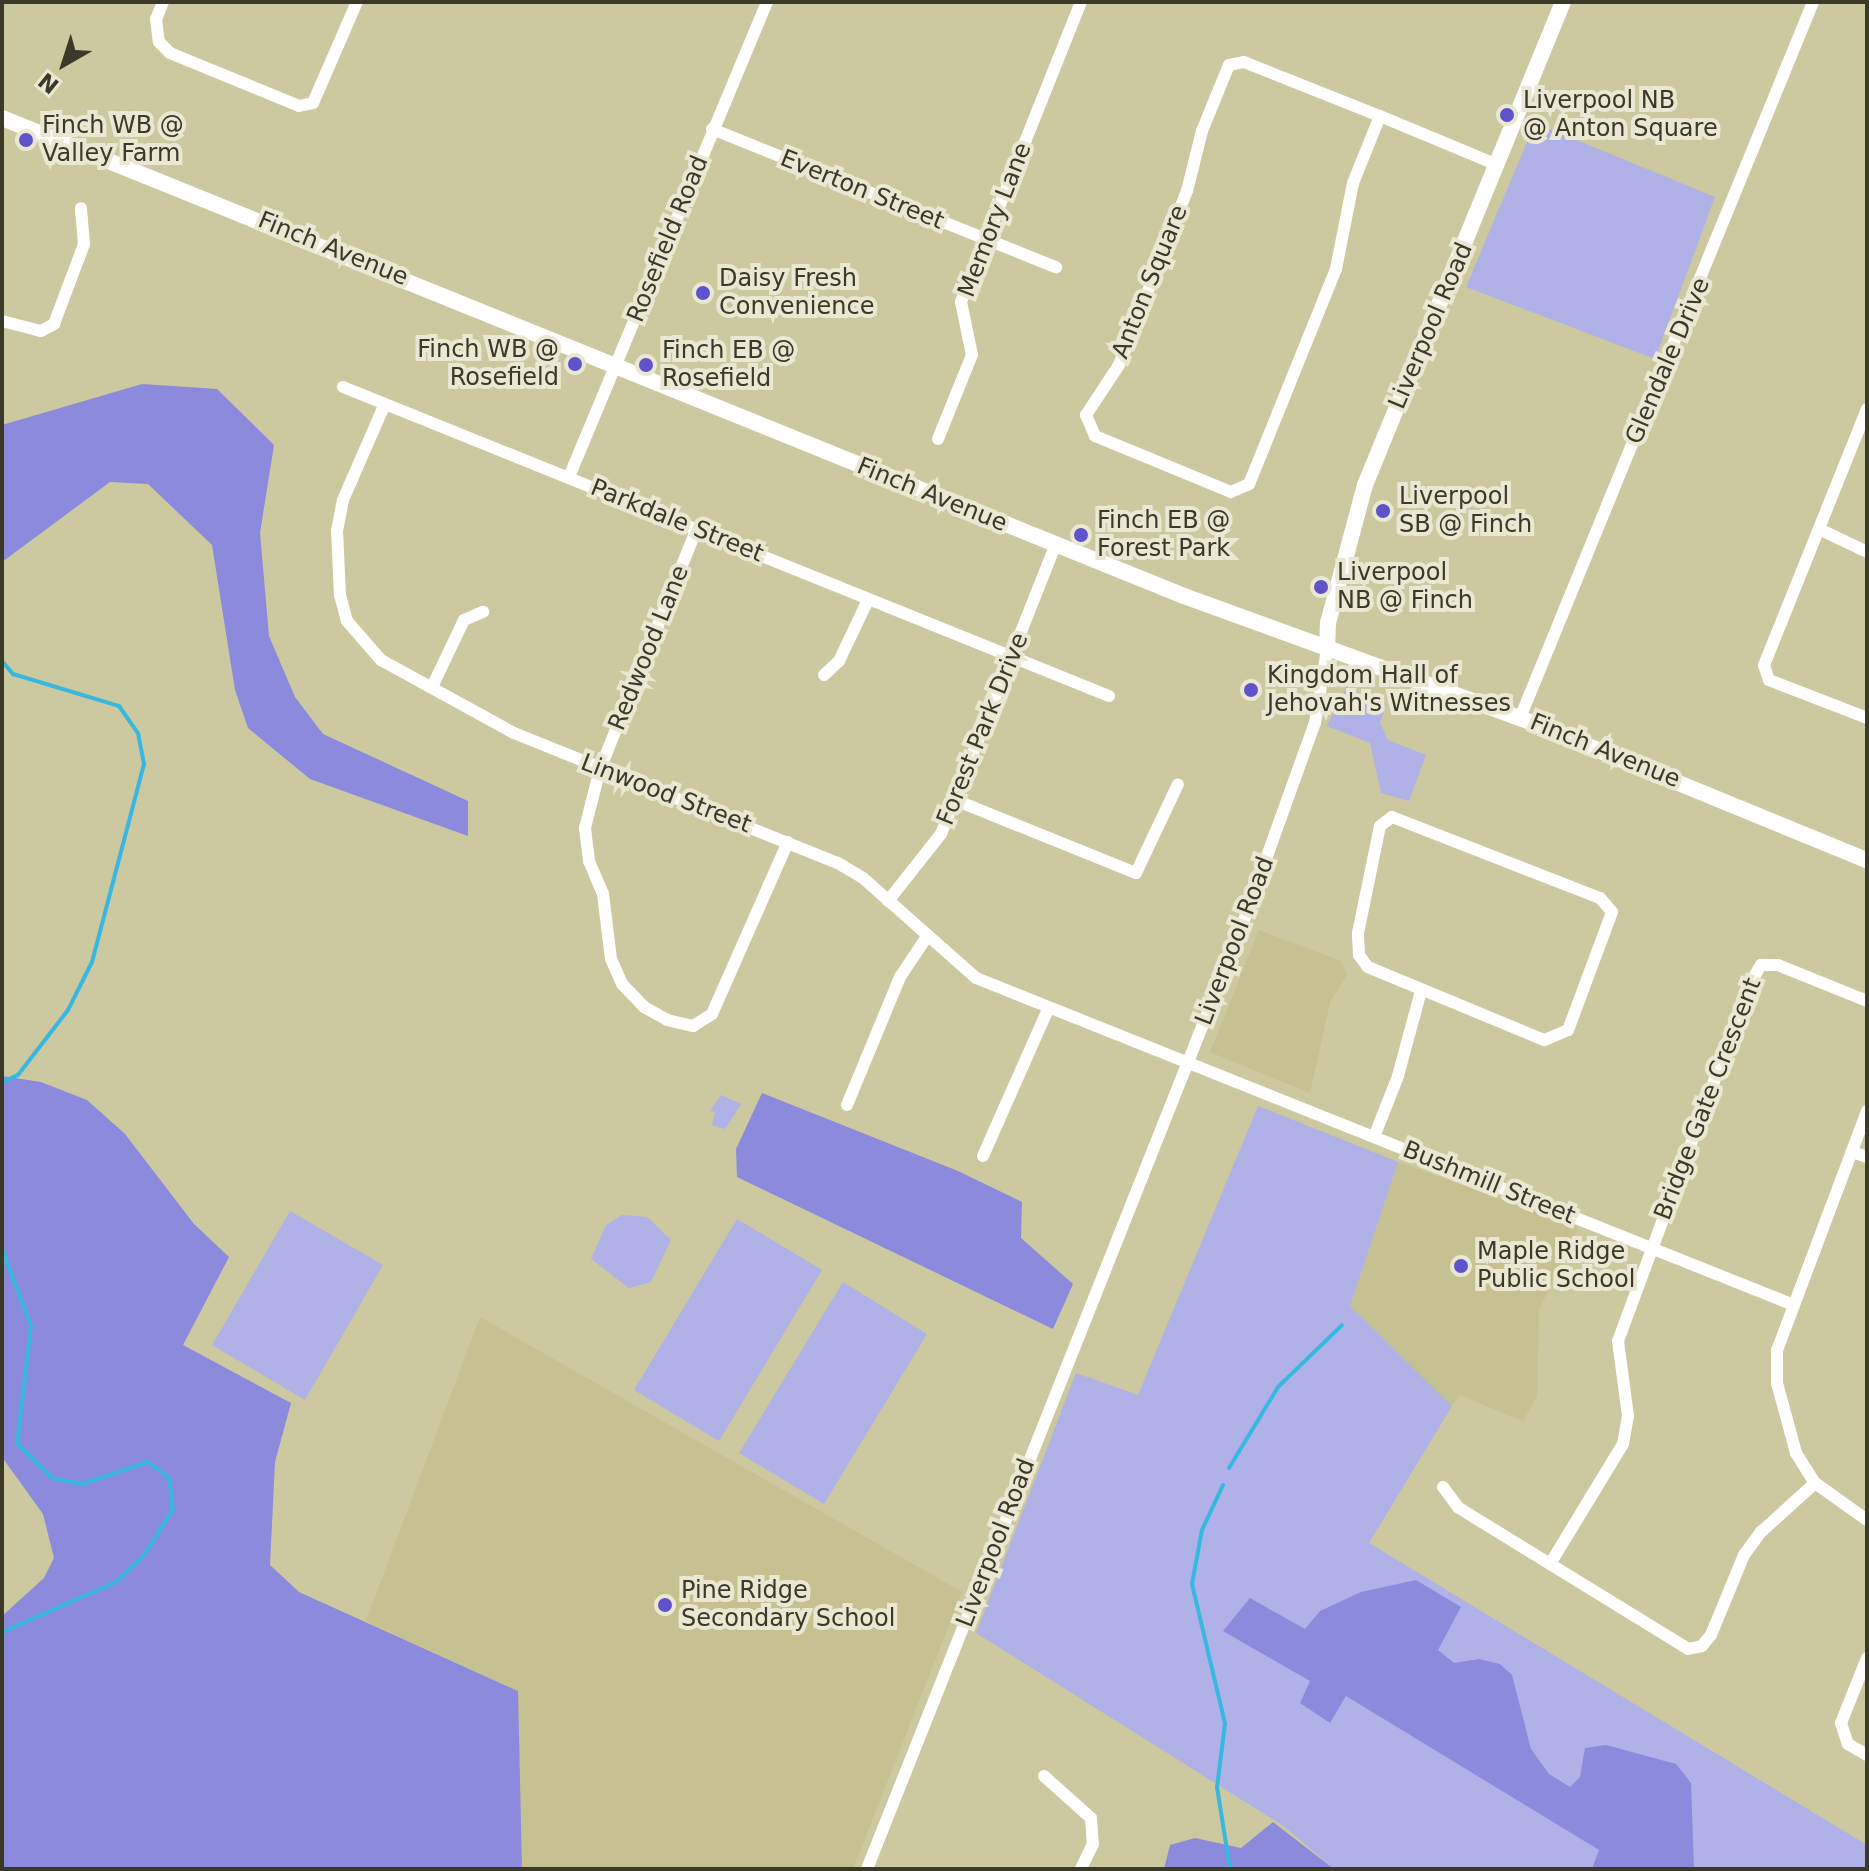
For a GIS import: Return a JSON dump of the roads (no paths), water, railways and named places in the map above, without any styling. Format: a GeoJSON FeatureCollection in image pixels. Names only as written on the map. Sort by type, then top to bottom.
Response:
{"type":"FeatureCollection","features":[{"type":"Feature","properties":{"kind":"main road","name":"Liverpool Road"},"geometry":{"type":"LineString","coordinates":[[1327,650],[1328,623],[1365,485],[1563,2]]}},
{"type":"Feature","properties":{"kind":"main road","name":"Finch Avenue"},"geometry":{"type":"LineString","coordinates":[[2,118],[1056,544],[1327,650],[1520,718],[1867,860]]}},
{"type":"Feature","properties":{"kind":"street"},"geometry":{"type":"LineString","coordinates":[[163,2],[156,19],[159,42],[170,53],[299,106],[313,103],[357,2]]}},
{"type":"Feature","properties":{"kind":"street","name":"Rosefield Road"},"geometry":{"type":"LineString","coordinates":[[569,477],[767,2]]}},
{"type":"Feature","properties":{"kind":"street","name":"Memory Lane"},"geometry":{"type":"LineString","coordinates":[[938,439],[972,355],[961,302],[1081,2]]}},
{"type":"Feature","properties":{"kind":"street","name":"Glendale Drive"},"geometry":{"type":"LineString","coordinates":[[1520,718],[1813,2]]}},
{"type":"Feature","properties":{"kind":"street","name":"Anton Square"},"geometry":{"type":"LineString","coordinates":[[1380,116],[1353,183],[1336,269],[1249,484],[1231,492],[1095,436],[1086,415],[1119,365],[1187,191],[1202,131],[1229,65],[1244,62],[1380,116],[1498,165]]}},
{"type":"Feature","properties":{"kind":"street","name":"Everton Street"},"geometry":{"type":"LineString","coordinates":[[712,129],[1056,267]]}},
{"type":"Feature","properties":{"kind":"street"},"geometry":{"type":"LineString","coordinates":[[2,321],[41,331],[54,324],[84,244],[81,208]]}},
{"type":"Feature","properties":{"kind":"street","name":"Parkdale Street"},"geometry":{"type":"LineString","coordinates":[[343,387],[1109,696]]}},
{"type":"Feature","properties":{"kind":"street","name":"Linwood Street"},"geometry":{"type":"LineString","coordinates":[[384,406],[343,500],[337,530],[340,595],[360,642],[381,660],[514,733],[838,863],[888,901],[926,938],[976,978],[1187,1063]]}},
{"type":"Feature","properties":{"kind":"street"},"geometry":{"type":"LineString","coordinates":[[1867,409],[1764,665],[1769,680],[1867,718]]}},
{"type":"Feature","properties":{"kind":"street","name":"Redwood Lane"},"geometry":{"type":"LineString","coordinates":[[697,528],[600,769],[585,828],[589,861],[603,894],[611,959],[622,984],[644,1007],[667,1020],[693,1026],[712,1014],[788,842]]}},
{"type":"Feature","properties":{"kind":"street"},"geometry":{"type":"LineString","coordinates":[[1819,529],[1867,552]]}},
{"type":"Feature","properties":{"kind":"street","name":"Forest Park Drive"},"geometry":{"type":"LineString","coordinates":[[888,901],[941,834],[1056,544]]}},
{"type":"Feature","properties":{"kind":"street"},"geometry":{"type":"LineString","coordinates":[[824,675],[839,661],[868,600]]}},
{"type":"Feature","properties":{"kind":"street"},"geometry":{"type":"LineString","coordinates":[[432,687],[464,620],[483,612]]}},
{"type":"Feature","properties":{"kind":"street","name":"Liverpool Road"},"geometry":{"type":"LineString","coordinates":[[867,1869],[1288,804],[1315,723],[1327,650]]}},
{"type":"Feature","properties":{"kind":"street"},"geometry":{"type":"LineString","coordinates":[[955,800],[1136,873],[1178,784]]}},
{"type":"Feature","properties":{"kind":"street"},"geometry":{"type":"LineString","coordinates":[[1392,817],[1600,898],[1612,912],[1582,1000],[1568,1030],[1556,1037],[1544,1040],[1421,991],[1368,967],[1359,955],[1358,933],[1380,826],[1392,817]]}},
{"type":"Feature","properties":{"kind":"street"},"geometry":{"type":"LineString","coordinates":[[847,1105],[900,977],[926,938]]}},
{"type":"Feature","properties":{"kind":"street","name":"Bridge Gate Crescent"},"geometry":{"type":"LineString","coordinates":[[1651,1249],[1761,965],[1778,965],[1867,1001]]}},
{"type":"Feature","properties":{"kind":"street"},"geometry":{"type":"LineString","coordinates":[[1374,1137],[1398,1076],[1421,991]]}},
{"type":"Feature","properties":{"kind":"street"},"geometry":{"type":"LineString","coordinates":[[983,1156],[1048,1009]]}},
{"type":"Feature","properties":{"kind":"street","name":"Bushmill Street"},"geometry":{"type":"LineString","coordinates":[[1187,1063],[1791,1304]]}},
{"type":"Feature","properties":{"kind":"street"},"geometry":{"type":"LineString","coordinates":[[1867,1111],[1791,1304],[1777,1350],[1777,1383],[1796,1453],[1815,1483],[1867,1520]]}},
{"type":"Feature","properties":{"kind":"street"},"geometry":{"type":"LineString","coordinates":[[1852,1152],[1867,1157]]}},
{"type":"Feature","properties":{"kind":"street"},"geometry":{"type":"LineString","coordinates":[[1550,1564],[1623,1444],[1628,1416],[1618,1341],[1651,1249]]}},
{"type":"Feature","properties":{"kind":"street"},"geometry":{"type":"LineString","coordinates":[[1443,1487],[1459,1508],[1688,1649],[1702,1646],[1711,1635],[1744,1555],[1761,1532],[1815,1483]]}},
{"type":"Feature","properties":{"kind":"street"},"geometry":{"type":"LineString","coordinates":[[1867,1658],[1841,1723],[1848,1744],[1867,1755]]}},
{"type":"Feature","properties":{"kind":"street"},"geometry":{"type":"LineString","coordinates":[[1044,1776],[1091,1818],[1093,1844],[1081,1869]]}},
{"type":"Feature","properties":{"kind":"waterway"},"geometry":{"type":"LineString","coordinates":[[2,661],[13,674],[119,706],[138,733],[144,764],[92,962],[68,1010],[18,1075],[2,1082]]}},
{"type":"Feature","properties":{"kind":"waterway"},"geometry":{"type":"LineString","coordinates":[[2,1249],[31,1326],[17,1443],[52,1478],[82,1484],[148,1462],[169,1478],[173,1509],[145,1554],[116,1582],[2,1632]]}},
{"type":"Feature","properties":{"kind":"waterway"},"geometry":{"type":"LineString","coordinates":[[1229,1468],[1278,1387],[1342,1325]]}},
{"type":"Feature","properties":{"kind":"waterway"},"geometry":{"type":"LineString","coordinates":[[1223,1485],[1202,1530],[1192,1584],[1225,1724],[1217,1787],[1230,1869]]}},
{"type":"Feature","properties":{"kind":"place","name":"Liverpool NB @ Anton Square"},"geometry":{"type":"Point","coordinates":[1507,115]}},
{"type":"Feature","properties":{"kind":"place","name":"Finch WB @ Valley Farm"},"geometry":{"type":"Point","coordinates":[26,140]}},
{"type":"Feature","properties":{"kind":"place","name":"Daisy Fresh Convenience"},"geometry":{"type":"Point","coordinates":[703,293]}},
{"type":"Feature","properties":{"kind":"place","name":"Finch WB @ Rosefield"},"geometry":{"type":"Point","coordinates":[575,364]}},
{"type":"Feature","properties":{"kind":"place","name":"Finch EB @ Rosefield"},"geometry":{"type":"Point","coordinates":[646,365]}},
{"type":"Feature","properties":{"kind":"place","name":"Liverpool SB @ Finch"},"geometry":{"type":"Point","coordinates":[1383,511]}},
{"type":"Feature","properties":{"kind":"place","name":"Finch EB @ Forest Park"},"geometry":{"type":"Point","coordinates":[1081,535]}},
{"type":"Feature","properties":{"kind":"place","name":"Liverpool NB @ Finch"},"geometry":{"type":"Point","coordinates":[1321,587]}},
{"type":"Feature","properties":{"kind":"place","name":"Kingdom Hall of Jehovah's Witnesses"},"geometry":{"type":"Point","coordinates":[1251,690]}},
{"type":"Feature","properties":{"kind":"place","name":"Maple Ridge Public School"},"geometry":{"type":"Point","coordinates":[1461,1266]}},
{"type":"Feature","properties":{"kind":"place","name":"Pine Ridge Secondary School"},"geometry":{"type":"Point","coordinates":[665,1605]}}]}
